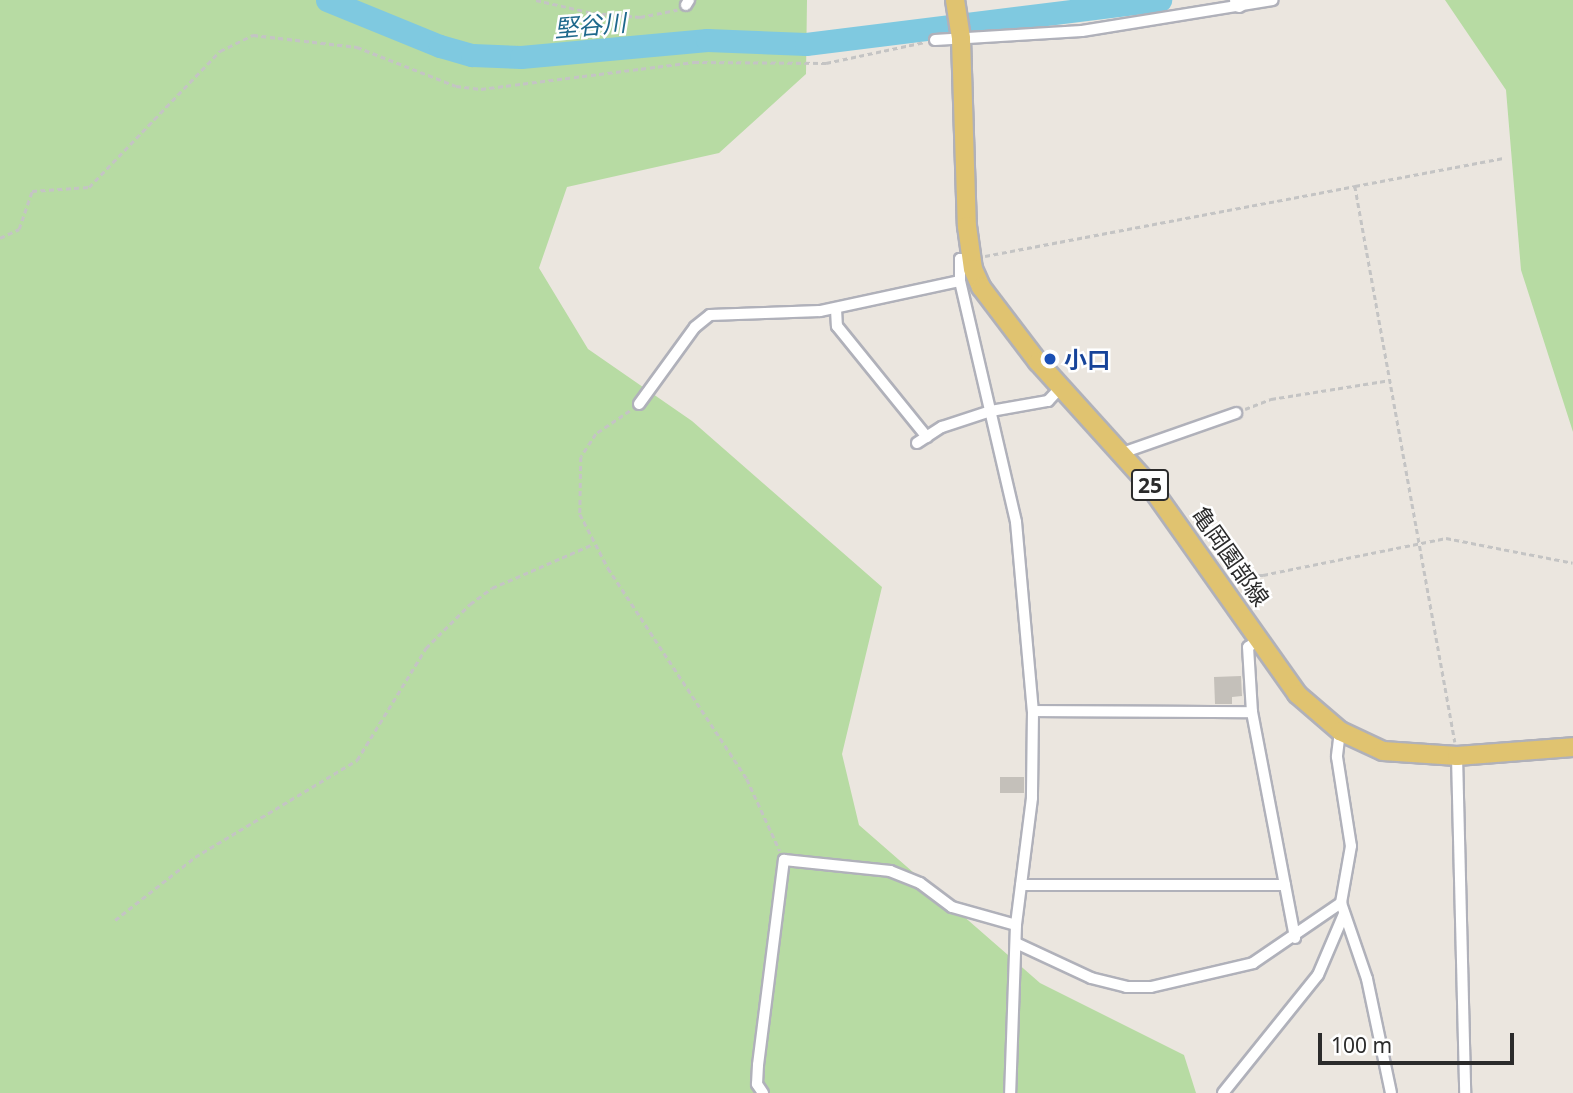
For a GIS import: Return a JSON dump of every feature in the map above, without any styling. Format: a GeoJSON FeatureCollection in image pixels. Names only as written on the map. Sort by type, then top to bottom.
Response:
{"type":"FeatureCollection","features":[{"type":"Feature","properties":{"kind":"main road","name":"亀岡園部線"},"geometry":{"type":"LineString","coordinates":[[955,0],[961,39],[971,259],[1001,318],[1122,453],[1222,584],[1297,694],[1340,731],[1383,751],[1457,756],[1573,747]]}},
{"type":"Feature","properties":{"kind":"street"},"geometry":{"type":"LineString","coordinates":[[935,40],[1082,32],[1238,2],[1273,0]]}},
{"type":"Feature","properties":{"kind":"street"},"geometry":{"type":"LineString","coordinates":[[971,259],[960,259],[960,281],[1016,522],[1033,711],[1032,798],[1016,925],[1010,1093]]}},
{"type":"Feature","properties":{"kind":"street"},"geometry":{"type":"LineString","coordinates":[[639,404],[695,327],[710,315],[836,309],[960,281]]}},
{"type":"Feature","properties":{"kind":"street"},"geometry":{"type":"LineString","coordinates":[[836,309],[837,326],[922,440],[991,411],[1048,401],[1061,387]]}},
{"type":"Feature","properties":{"kind":"street"},"geometry":{"type":"LineString","coordinates":[[1122,453],[1236,413]]}},
{"type":"Feature","properties":{"kind":"street"},"geometry":{"type":"LineString","coordinates":[[1259,639],[1248,647],[1252,712],[1295,938]]}},
{"type":"Feature","properties":{"kind":"street"},"geometry":{"type":"LineString","coordinates":[[1033,711],[1252,712]]}},
{"type":"Feature","properties":{"kind":"street"},"geometry":{"type":"LineString","coordinates":[[1223,1093],[1318,975],[1343,908],[1351,846],[1337,757],[1340,731]]}},
{"type":"Feature","properties":{"kind":"street"},"geometry":{"type":"LineString","coordinates":[[1457,756],[1465,1093]]}},
{"type":"Feature","properties":{"kind":"street"},"geometry":{"type":"LineString","coordinates":[[764,1093],[757,1084],[758,1065],[784,860],[890,871],[920,883],[952,907],[1016,925]]}},
{"type":"Feature","properties":{"kind":"street"},"geometry":{"type":"LineString","coordinates":[[1021,885],[1285,885]]}},
{"type":"Feature","properties":{"kind":"street"},"geometry":{"type":"LineString","coordinates":[[1016,943],[1091,978],[1126,987],[1151,987],[1253,963],[1343,908]]}},
{"type":"Feature","properties":{"kind":"street"},"geometry":{"type":"LineString","coordinates":[[1343,908],[1367,979],[1391,1093]]}},
{"type":"Feature","properties":{"kind":"path"},"geometry":{"type":"LineString","coordinates":[[536,0],[593,13],[640,17],[673,12],[688,2]]}},
{"type":"Feature","properties":{"kind":"path"},"geometry":{"type":"LineString","coordinates":[[0,238],[19,229],[32,191],[89,187],[220,51],[253,35],[357,47],[456,86],[481,89],[694,62],[826,63],[935,40]]}},
{"type":"Feature","properties":{"kind":"path"},"geometry":{"type":"LineString","coordinates":[[971,259],[1503,158]]}},
{"type":"Feature","properties":{"kind":"path"},"geometry":{"type":"LineString","coordinates":[[1355,186],[1421,542],[1457,756]]}},
{"type":"Feature","properties":{"kind":"path"},"geometry":{"type":"LineString","coordinates":[[1236,413],[1271,399],[1391,380]]}},
{"type":"Feature","properties":{"kind":"path"},"geometry":{"type":"LineString","coordinates":[[639,404],[596,434],[579,464],[580,514],[593,544],[747,779],[784,860]]}},
{"type":"Feature","properties":{"kind":"path"},"geometry":{"type":"LineString","coordinates":[[1222,584],[1235,575],[1263,575],[1446,538],[1573,563]]}},
{"type":"Feature","properties":{"kind":"path"},"geometry":{"type":"LineString","coordinates":[[115,919],[148,898],[195,857],[357,760],[426,648],[470,604],[492,588],[593,544]]}},
{"type":"Feature","properties":{"kind":"green space"},"geometry":{"type":"Polygon","coordinates":[[[0,0],[807,0],[806,74],[719,153],[567,187],[539,268],[588,349],[692,421],[882,587],[842,754],[859,825],[1040,983],[1184,1055],[1196,1093],[0,1093],[0,0]]]}},
{"type":"Feature","properties":{"kind":"green space"},"geometry":{"type":"Polygon","coordinates":[[[1445,0],[1573,0],[1573,432],[1521,270],[1506,90],[1445,0]]]}},
{"type":"Feature","properties":{"kind":"building"},"geometry":{"type":"Polygon","coordinates":[[[1241,676],[1242,696],[1232,697],[1232,704],[1215,704],[1214,677],[1241,676]]]}},
{"type":"Feature","properties":{"kind":"building"},"geometry":{"type":"Polygon","coordinates":[[[1000,777],[1024,777],[1024,793],[1000,793],[1000,777]]]}},
{"type":"Feature","properties":{"kind":"waterway","name":"堅谷川"},"geometry":{"type":"LineString","coordinates":[[327,0],[440,46],[472,55],[521,57],[707,40],[806,44],[1160,0]]}},
{"type":"Feature","properties":{"kind":"place","name":"小口"},"geometry":{"type":"Point","coordinates":[1050,359]}}]}
